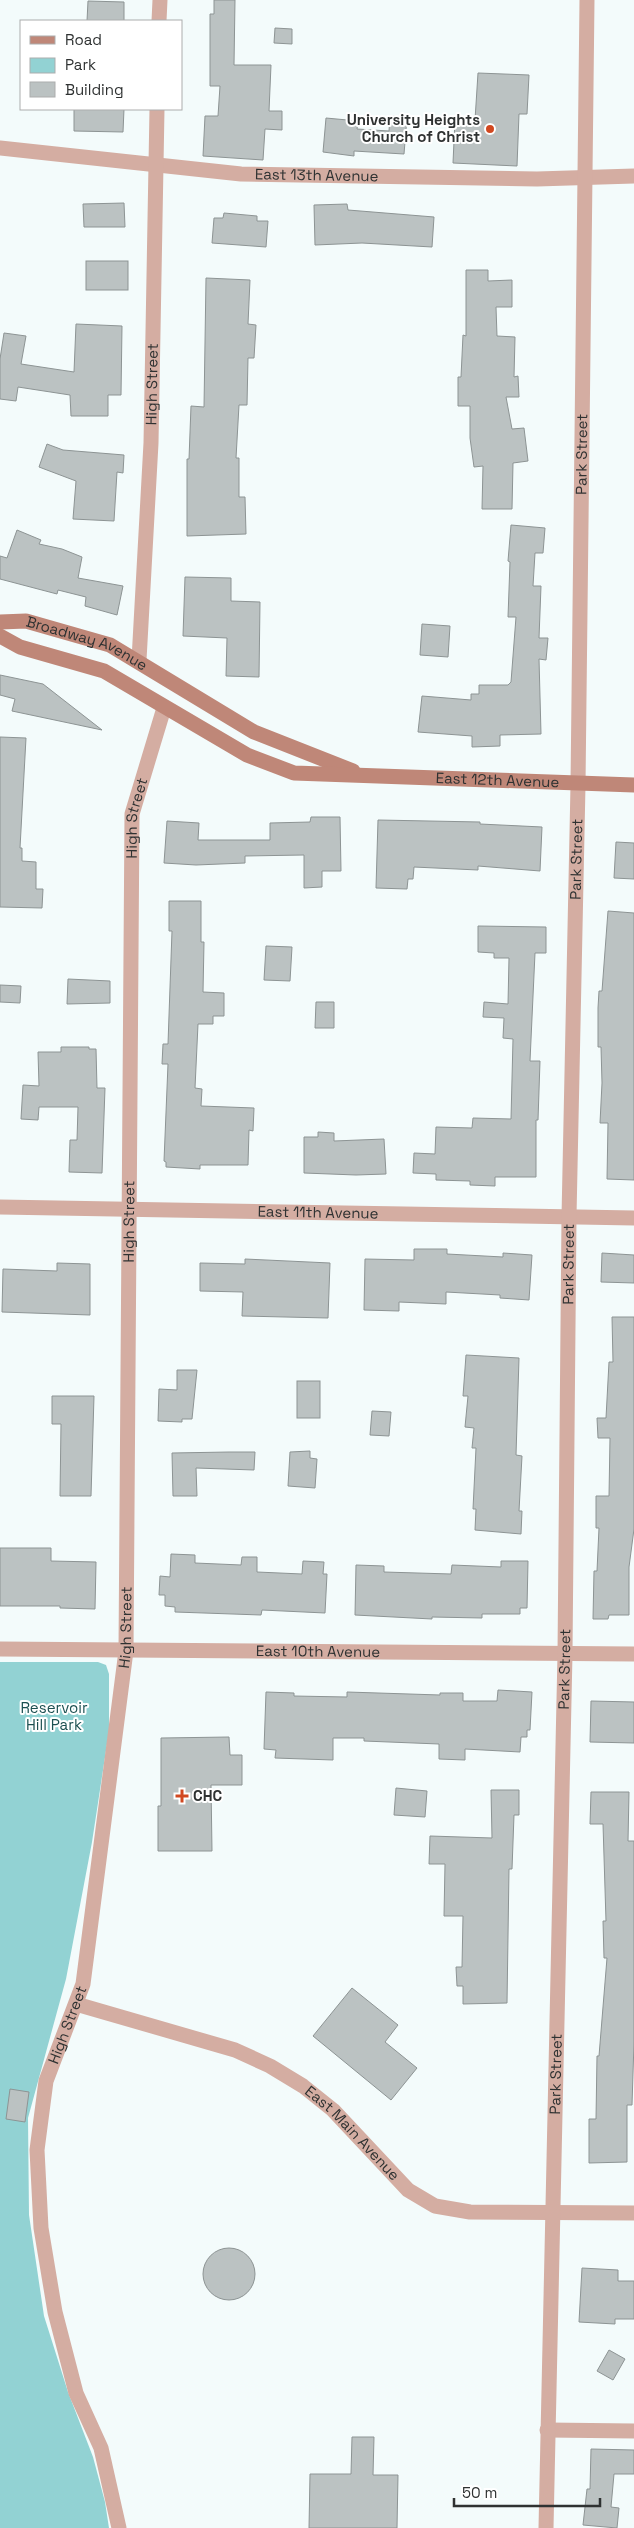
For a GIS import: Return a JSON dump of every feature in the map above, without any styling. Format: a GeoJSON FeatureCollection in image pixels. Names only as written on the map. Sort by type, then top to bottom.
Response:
{"type":"FeatureCollection","features":[{"type":"Feature","properties":{"kind":"street"},"geometry":{"type":"LineString","coordinates":[[159,20],[160,0]]}},
{"type":"Feature","properties":{"kind":"street","name":"Park Street"},"geometry":{"type":"LineString","coordinates":[[546,2528],[565,1654],[569,1217],[578,785],[587,0]]}},
{"type":"Feature","properties":{"kind":"street","name":"High Street"},"geometry":{"type":"LineString","coordinates":[[139,660],[151,443],[157,110]]}},
{"type":"Feature","properties":{"kind":"street","name":"East 13th Avenue"},"geometry":{"type":"LineString","coordinates":[[0,148],[241,174],[537,179],[634,176]]}},
{"type":"Feature","properties":{"kind":"street","name":"Broadway Avenue"},"geometry":{"type":"LineString","coordinates":[[0,622],[26,621],[110,645],[139,660],[170,680]]}},
{"type":"Feature","properties":{"kind":"street","name":"Broadway Avenue"},"geometry":{"type":"LineString","coordinates":[[0,636],[20,647],[104,671],[164,708]]}},
{"type":"Feature","properties":{"kind":"street","name":"East 12th Avenue"},"geometry":{"type":"LineString","coordinates":[[170,680],[254,732],[361,774]]}},
{"type":"Feature","properties":{"kind":"street","name":"High Street"},"geometry":{"type":"LineString","coordinates":[[119,2528],[101,2448],[76,2393],[50,2284],[38,2202],[37,2150],[46,2081],[76,2004],[84,1977],[126,1651],[132,814],[164,708]]}},
{"type":"Feature","properties":{"kind":"street","name":"East 12th Avenue"},"geometry":{"type":"LineString","coordinates":[[164,708],[247,755],[294,773],[361,774],[578,785],[634,785]]}},
{"type":"Feature","properties":{"kind":"street","name":"East 11th Avenue"},"geometry":{"type":"LineString","coordinates":[[0,1206],[129,1210],[634,1218]]}},
{"type":"Feature","properties":{"kind":"street","name":"East 10th Avenue"},"geometry":{"type":"LineString","coordinates":[[0,1649],[634,1654]]}},
{"type":"Feature","properties":{"kind":"street","name":"East Main Avenue"},"geometry":{"type":"LineString","coordinates":[[76,2004],[235,2050],[270,2066],[303,2086],[333,2110],[408,2190],[434,2206],[470,2212],[634,2213]]}},
{"type":"Feature","properties":{"kind":"street"},"geometry":{"type":"LineString","coordinates":[[547,2430],[634,2431]]}},
{"type":"Feature","properties":{"kind":"green space","name":"Reservoir Hill Park"},"geometry":{"type":"Polygon","coordinates":[[[0,1662],[98,1662],[106,1665],[109,1674],[109,1731],[92,1842],[66,1979],[28,2118],[29,2215],[44,2316],[68,2392],[93,2457],[105,2502],[109,2528],[0,2528],[0,1662]]]}},
{"type":"Feature","properties":{"kind":"building"},"geometry":{"type":"Polygon","coordinates":[[[214,0],[235,0],[234,65],[271,65],[269,111],[282,111],[282,130],[265,129],[263,160],[203,156],[205,116],[218,116],[220,86],[210,86],[210,14],[214,14],[214,0]]]}},
{"type":"Feature","properties":{"kind":"building"},"geometry":{"type":"Polygon","coordinates":[[[88,1],[124,2],[124,20],[87,20],[88,1]]]}},
{"type":"Feature","properties":{"kind":"building"},"geometry":{"type":"Polygon","coordinates":[[[275,28],[292,29],[292,44],[274,43],[275,28]]]}},
{"type":"Feature","properties":{"kind":"building"},"geometry":{"type":"Polygon","coordinates":[[[478,73],[529,75],[527,114],[519,114],[517,166],[453,163],[455,119],[475,120],[478,73]]]}},
{"type":"Feature","properties":{"kind":"building"},"geometry":{"type":"Polygon","coordinates":[[[74,110],[124,110],[123,132],[74,131],[74,110]]]}},
{"type":"Feature","properties":{"kind":"building"},"geometry":{"type":"Polygon","coordinates":[[[390,116],[407,117],[404,154],[354,151],[354,156],[323,152],[326,118],[358,121],[357,129],[389,131],[390,116]]]}},
{"type":"Feature","properties":{"kind":"building"},"geometry":{"type":"Polygon","coordinates":[[[124,203],[125,227],[84,227],[83,204],[124,203]]]}},
{"type":"Feature","properties":{"kind":"building"},"geometry":{"type":"Polygon","coordinates":[[[347,204],[348,210],[434,217],[432,247],[362,243],[315,245],[314,205],[347,204]]]}},
{"type":"Feature","properties":{"kind":"building"},"geometry":{"type":"Polygon","coordinates":[[[224,213],[257,216],[257,221],[268,221],[266,247],[212,243],[214,218],[223,218],[224,213]]]}},
{"type":"Feature","properties":{"kind":"building"},"geometry":{"type":"Polygon","coordinates":[[[86,261],[128,261],[128,290],[86,290],[86,261]]]}},
{"type":"Feature","properties":{"kind":"building"},"geometry":{"type":"Polygon","coordinates":[[[466,270],[488,270],[488,281],[512,280],[512,307],[496,307],[497,336],[515,337],[514,377],[518,376],[519,397],[506,397],[512,429],[524,428],[528,461],[513,463],[512,509],[482,509],[483,466],[474,467],[470,438],[470,406],[458,406],[458,377],[461,377],[463,335],[466,336],[466,270]]]}},
{"type":"Feature","properties":{"kind":"building"},"geometry":{"type":"Polygon","coordinates":[[[206,278],[250,280],[248,324],[256,325],[254,358],[248,358],[247,405],[239,405],[236,458],[239,458],[239,497],[245,497],[246,534],[187,536],[187,459],[189,459],[191,406],[204,407],[206,278]]]}},
{"type":"Feature","properties":{"kind":"building"},"geometry":{"type":"Polygon","coordinates":[[[76,324],[122,326],[121,395],[108,395],[108,416],[71,416],[70,395],[18,387],[16,401],[0,399],[0,359],[4,333],[26,336],[21,364],[74,372],[76,324]]]}},
{"type":"Feature","properties":{"kind":"building"},"geometry":{"type":"Polygon","coordinates":[[[47,444],[63,450],[124,455],[123,473],[117,472],[114,521],[73,519],[76,481],[39,467],[47,444]]]}},
{"type":"Feature","properties":{"kind":"building"},"geometry":{"type":"Polygon","coordinates":[[[511,525],[545,528],[543,553],[535,553],[533,586],[541,586],[539,638],[548,638],[546,660],[539,659],[541,734],[500,735],[500,746],[472,747],[472,736],[418,732],[422,696],[471,700],[471,694],[479,694],[479,685],[508,685],[511,682],[516,617],[508,617],[510,562],[508,561],[511,525]]]}},
{"type":"Feature","properties":{"kind":"building"},"geometry":{"type":"Polygon","coordinates":[[[17,530],[41,540],[39,544],[62,549],[82,557],[78,578],[123,586],[117,615],[85,606],[86,597],[58,590],[57,594],[0,579],[0,556],[7,558],[17,530]]]}},
{"type":"Feature","properties":{"kind":"building"},"geometry":{"type":"Polygon","coordinates":[[[185,577],[231,578],[231,601],[260,602],[259,677],[226,676],[227,638],[183,636],[185,577]]]}},
{"type":"Feature","properties":{"kind":"building"},"geometry":{"type":"Polygon","coordinates":[[[422,624],[450,626],[448,657],[420,655],[422,624]]]}},
{"type":"Feature","properties":{"kind":"building"},"geometry":{"type":"Polygon","coordinates":[[[0,675],[43,684],[102,730],[12,711],[15,699],[0,695],[0,675]]]}},
{"type":"Feature","properties":{"kind":"building"},"geometry":{"type":"Polygon","coordinates":[[[0,737],[26,738],[20,848],[22,848],[22,861],[36,862],[36,889],[43,889],[42,908],[0,907],[0,737]]]}},
{"type":"Feature","properties":{"kind":"building"},"geometry":{"type":"Polygon","coordinates":[[[311,817],[340,817],[341,871],[322,871],[322,887],[304,888],[304,855],[245,856],[245,863],[196,865],[164,863],[167,821],[199,823],[198,840],[270,840],[270,823],[310,822],[311,817]]]}},
{"type":"Feature","properties":{"kind":"building"},"geometry":{"type":"Polygon","coordinates":[[[378,820],[480,822],[480,824],[542,827],[540,871],[478,866],[478,870],[414,867],[413,879],[408,879],[407,889],[376,888],[378,820]]]}},
{"type":"Feature","properties":{"kind":"building"},"geometry":{"type":"Polygon","coordinates":[[[616,842],[634,843],[634,879],[614,878],[616,842]]]}},
{"type":"Feature","properties":{"kind":"building"},"geometry":{"type":"Polygon","coordinates":[[[169,901],[201,901],[201,942],[204,942],[203,992],[224,993],[224,1016],[213,1016],[213,1024],[198,1024],[195,1088],[202,1089],[201,1106],[254,1108],[253,1131],[249,1130],[248,1165],[200,1165],[200,1169],[166,1167],[166,1162],[164,1161],[168,1064],[162,1064],[163,1044],[168,1044],[172,931],[169,931],[169,901]]]}},
{"type":"Feature","properties":{"kind":"building"},"geometry":{"type":"Polygon","coordinates":[[[608,911],[634,913],[634,1180],[607,1179],[608,1123],[600,1123],[602,1083],[601,1047],[598,1047],[598,1008],[599,991],[602,991],[608,911]]]}},
{"type":"Feature","properties":{"kind":"building"},"geometry":{"type":"Polygon","coordinates":[[[478,926],[546,927],[546,953],[535,953],[530,1061],[540,1061],[538,1120],[536,1120],[536,1177],[495,1177],[495,1186],[470,1185],[470,1181],[436,1180],[436,1174],[413,1173],[414,1153],[435,1154],[436,1127],[472,1128],[473,1118],[511,1119],[513,1039],[503,1038],[504,1018],[483,1017],[484,1002],[508,1004],[509,958],[494,958],[494,953],[478,952],[478,926]]]}},
{"type":"Feature","properties":{"kind":"building"},"geometry":{"type":"Polygon","coordinates":[[[266,946],[292,947],[290,981],[264,980],[266,946]]]}},
{"type":"Feature","properties":{"kind":"building"},"geometry":{"type":"Polygon","coordinates":[[[68,979],[110,981],[110,1003],[67,1004],[68,979]]]}},
{"type":"Feature","properties":{"kind":"building"},"geometry":{"type":"Polygon","coordinates":[[[0,985],[21,986],[20,1003],[0,1002],[0,985]]]}},
{"type":"Feature","properties":{"kind":"building"},"geometry":{"type":"Polygon","coordinates":[[[316,1002],[334,1002],[334,1028],[315,1028],[316,1002]]]}},
{"type":"Feature","properties":{"kind":"building"},"geometry":{"type":"Polygon","coordinates":[[[61,1047],[89,1047],[89,1049],[96,1049],[97,1088],[105,1088],[102,1173],[69,1172],[70,1140],[77,1140],[78,1107],[39,1107],[38,1120],[21,1119],[23,1085],[39,1086],[38,1052],[61,1052],[61,1047]]]}},
{"type":"Feature","properties":{"kind":"building"},"geometry":{"type":"Polygon","coordinates":[[[318,1132],[334,1133],[334,1141],[384,1139],[386,1174],[304,1173],[304,1137],[318,1137],[318,1132]]]}},
{"type":"Feature","properties":{"kind":"building"},"geometry":{"type":"Polygon","coordinates":[[[414,1249],[447,1249],[447,1254],[503,1257],[503,1253],[532,1255],[529,1300],[500,1298],[500,1295],[446,1292],[446,1304],[399,1302],[399,1311],[364,1310],[365,1259],[414,1260],[414,1249]]]}},
{"type":"Feature","properties":{"kind":"building"},"geometry":{"type":"Polygon","coordinates":[[[602,1253],[634,1255],[634,1283],[601,1282],[602,1253]]]}},
{"type":"Feature","properties":{"kind":"building"},"geometry":{"type":"Polygon","coordinates":[[[245,1259],[330,1263],[328,1318],[242,1316],[243,1292],[200,1291],[200,1263],[245,1264],[245,1259]]]}},
{"type":"Feature","properties":{"kind":"building"},"geometry":{"type":"Polygon","coordinates":[[[57,1263],[90,1264],[90,1315],[2,1312],[3,1269],[57,1271],[57,1263]]]}},
{"type":"Feature","properties":{"kind":"building"},"geometry":{"type":"Polygon","coordinates":[[[612,1317],[634,1317],[634,1529],[629,1567],[629,1615],[609,1615],[608,1619],[593,1619],[594,1571],[597,1571],[599,1528],[596,1528],[596,1496],[609,1496],[610,1438],[598,1438],[597,1418],[606,1418],[609,1362],[613,1362],[612,1317]]]}},
{"type":"Feature","properties":{"kind":"building"},"geometry":{"type":"Polygon","coordinates":[[[466,1355],[519,1358],[516,1455],[522,1456],[519,1511],[522,1511],[521,1534],[475,1530],[476,1509],[473,1509],[476,1448],[472,1448],[474,1428],[465,1427],[468,1396],[463,1396],[466,1355]]]}},
{"type":"Feature","properties":{"kind":"building"},"geometry":{"type":"Polygon","coordinates":[[[177,1370],[197,1370],[192,1419],[182,1419],[182,1422],[158,1421],[159,1389],[177,1390],[177,1370]]]}},
{"type":"Feature","properties":{"kind":"building"},"geometry":{"type":"Polygon","coordinates":[[[297,1381],[320,1381],[320,1418],[297,1418],[297,1381]]]}},
{"type":"Feature","properties":{"kind":"building"},"geometry":{"type":"Polygon","coordinates":[[[52,1396],[94,1396],[91,1496],[60,1496],[61,1424],[52,1424],[52,1396]]]}},
{"type":"Feature","properties":{"kind":"building"},"geometry":{"type":"Polygon","coordinates":[[[372,1411],[391,1412],[389,1436],[370,1435],[372,1411]]]}},
{"type":"Feature","properties":{"kind":"building"},"geometry":{"type":"Polygon","coordinates":[[[310,1451],[310,1458],[317,1459],[315,1488],[288,1486],[290,1452],[310,1451]]]}},
{"type":"Feature","properties":{"kind":"building"},"geometry":{"type":"Polygon","coordinates":[[[255,1452],[254,1470],[196,1468],[197,1496],[173,1496],[172,1453],[255,1452]]]}},
{"type":"Feature","properties":{"kind":"building"},"geometry":{"type":"Polygon","coordinates":[[[0,1548],[51,1548],[51,1561],[96,1562],[95,1609],[60,1608],[60,1606],[0,1606],[0,1548]]]}},
{"type":"Feature","properties":{"kind":"building"},"geometry":{"type":"Polygon","coordinates":[[[171,1554],[195,1555],[195,1563],[241,1565],[242,1557],[257,1557],[257,1572],[302,1574],[303,1561],[324,1562],[323,1574],[327,1574],[325,1613],[262,1610],[261,1615],[175,1612],[175,1607],[165,1606],[165,1595],[159,1595],[160,1576],[170,1577],[171,1554]]]}},
{"type":"Feature","properties":{"kind":"building"},"geometry":{"type":"Polygon","coordinates":[[[501,1561],[528,1561],[527,1608],[520,1608],[520,1614],[482,1614],[482,1618],[432,1617],[432,1619],[355,1615],[356,1565],[384,1566],[384,1572],[451,1574],[452,1565],[501,1567],[501,1561]]]}},
{"type":"Feature","properties":{"kind":"building"},"geometry":{"type":"Polygon","coordinates":[[[498,1690],[532,1692],[530,1730],[527,1730],[527,1737],[521,1737],[520,1752],[465,1749],[465,1760],[439,1759],[439,1744],[364,1741],[364,1738],[333,1738],[333,1760],[275,1758],[276,1750],[264,1749],[266,1692],[294,1693],[294,1696],[347,1697],[347,1692],[440,1695],[440,1693],[463,1693],[463,1701],[497,1701],[498,1690]]]}},
{"type":"Feature","properties":{"kind":"building"},"geometry":{"type":"Polygon","coordinates":[[[591,1701],[634,1702],[634,1743],[590,1742],[591,1701]]]}},
{"type":"Feature","properties":{"kind":"building","name":"CHC"},"geometry":{"type":"Polygon","coordinates":[[[229,1737],[230,1755],[242,1755],[242,1785],[211,1785],[212,1851],[158,1851],[158,1806],[161,1806],[161,1738],[229,1737]]]}},
{"type":"Feature","properties":{"kind":"building"},"geometry":{"type":"Polygon","coordinates":[[[396,1788],[427,1791],[425,1817],[394,1815],[396,1788]]]}},
{"type":"Feature","properties":{"kind":"building"},"geometry":{"type":"Polygon","coordinates":[[[491,1790],[519,1790],[519,1815],[514,1815],[512,1869],[509,1869],[507,2003],[463,2004],[463,1986],[457,1986],[456,1967],[462,1967],[463,1916],[444,1916],[445,1864],[429,1864],[430,1836],[492,1838],[491,1790]]]}},
{"type":"Feature","properties":{"kind":"building"},"geometry":{"type":"Polygon","coordinates":[[[591,1792],[629,1792],[628,1841],[634,1841],[634,2042],[632,2105],[627,2105],[627,2162],[589,2163],[589,2119],[596,2119],[597,2056],[599,2056],[607,1958],[604,1958],[603,1921],[606,1921],[603,1824],[590,1824],[591,1792]]]}},
{"type":"Feature","properties":{"kind":"building"},"geometry":{"type":"Polygon","coordinates":[[[352,1988],[398,2025],[385,2042],[417,2068],[391,2100],[313,2036],[352,1988]]]}},
{"type":"Feature","properties":{"kind":"building"},"geometry":{"type":"Polygon","coordinates":[[[10,2089],[29,2092],[25,2122],[6,2119],[10,2089]]]}},
{"type":"Feature","properties":{"kind":"building"},"geometry":{"type":"Polygon","coordinates":[[[229,2248],[239,2250],[247,2256],[253,2264],[255,2274],[253,2284],[247,2292],[239,2298],[229,2300],[219,2298],[211,2292],[205,2284],[203,2274],[205,2264],[211,2256],[219,2250],[229,2248]]]}},
{"type":"Feature","properties":{"kind":"building"},"geometry":{"type":"Polygon","coordinates":[[[582,2268],[618,2270],[618,2281],[634,2281],[634,2319],[615,2319],[615,2324],[579,2322],[582,2268]]]}},
{"type":"Feature","properties":{"kind":"building"},"geometry":{"type":"Polygon","coordinates":[[[609,2350],[625,2359],[613,2380],[597,2371],[609,2350]]]}},
{"type":"Feature","properties":{"kind":"building"},"geometry":{"type":"Polygon","coordinates":[[[352,2437],[374,2437],[373,2475],[398,2475],[397,2528],[309,2528],[310,2474],[351,2474],[352,2437]]]}},
{"type":"Feature","properties":{"kind":"building"},"geometry":{"type":"Polygon","coordinates":[[[591,2449],[634,2450],[634,2474],[614,2474],[611,2507],[619,2508],[617,2528],[583,2525],[587,2489],[590,2489],[591,2449]]]}},
{"type":"Feature","properties":{"kind":"place","name":"University Heights Church of Christ"},"geometry":{"type":"Point","coordinates":[490,129]}},
{"type":"Feature","properties":{"kind":"place","name":"CHC"},"geometry":{"type":"Point","coordinates":[182,1796]}}]}
